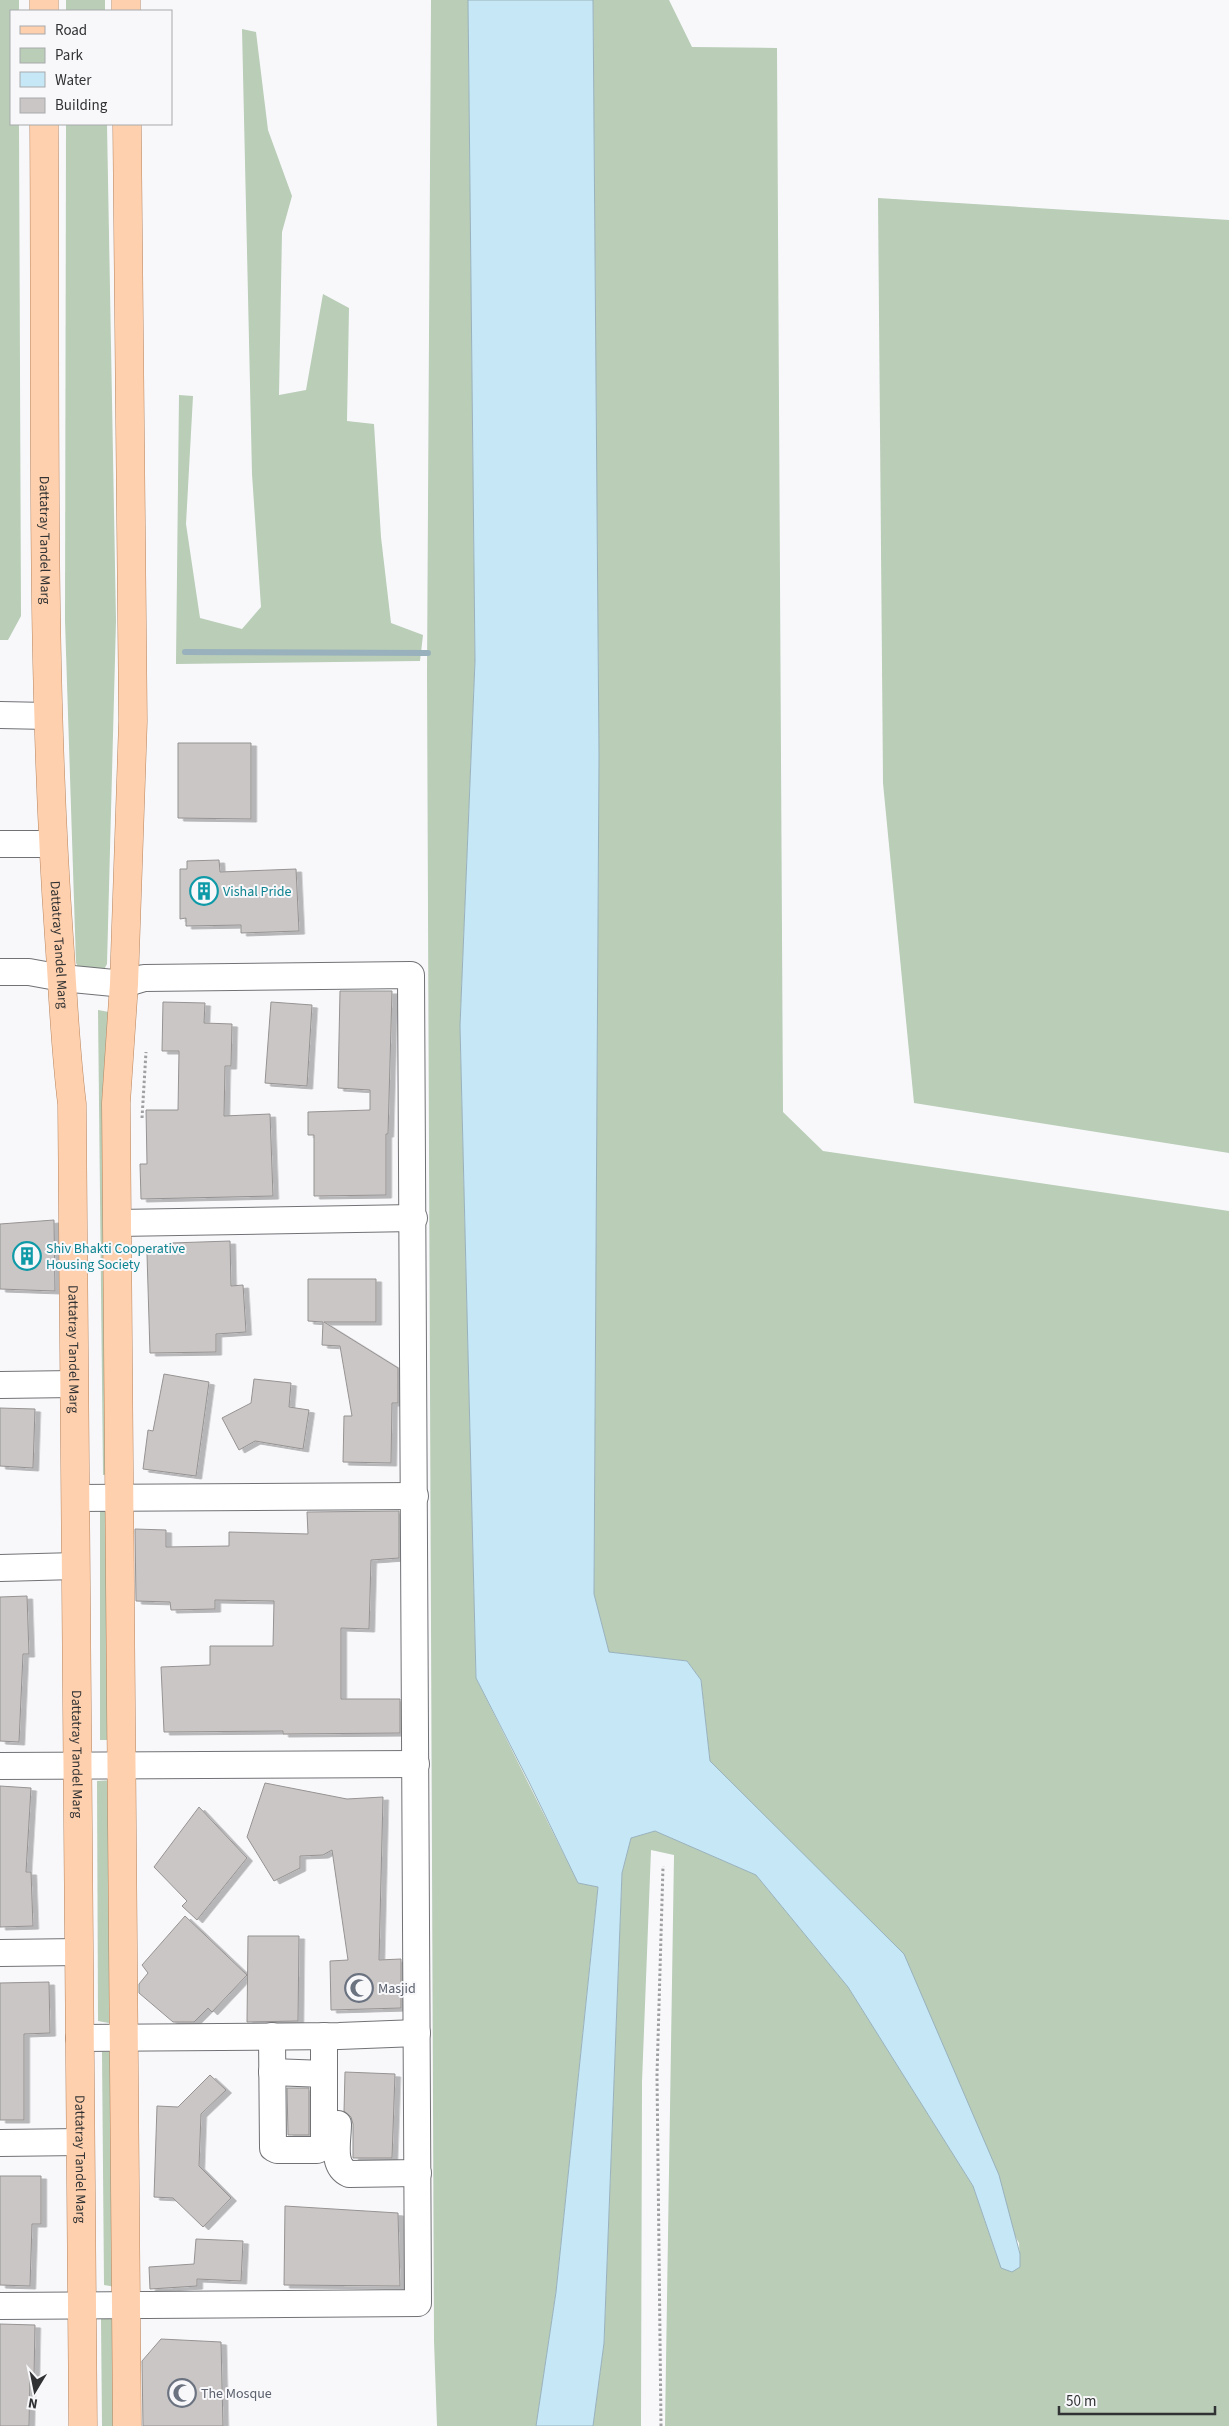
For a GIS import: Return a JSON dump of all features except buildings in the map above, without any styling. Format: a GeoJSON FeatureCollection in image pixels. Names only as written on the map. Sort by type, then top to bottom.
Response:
{"type":"FeatureCollection","features":[{"type":"Feature","properties":{"kind":"main road","name":"Dattatray Tandel Marg"},"geometry":{"type":"LineString","coordinates":[[44,125],[48,716],[52,836],[66,1054],[72,1104],[82,2426]]}},
{"type":"Feature","properties":{"kind":"main road"},"geometry":{"type":"LineString","coordinates":[[127,125],[133,721],[124,984],[116,1103],[127,2426]]}},
{"type":"Feature","properties":{"kind":"street"},"geometry":{"type":"LineString","coordinates":[[0,714],[48,716]]}},
{"type":"Feature","properties":{"kind":"street"},"geometry":{"type":"LineString","coordinates":[[0,828],[52,836]]}},
{"type":"Feature","properties":{"kind":"street"},"geometry":{"type":"LineString","coordinates":[[0,844],[52,836]]}},
{"type":"Feature","properties":{"kind":"street"},"geometry":{"type":"LineString","coordinates":[[0,972],[29,972],[62,978],[124,984],[144,978],[411,975],[414,1218],[418,2173],[418,2303],[0,2306]]}},
{"type":"Feature","properties":{"kind":"street"},"geometry":{"type":"LineString","coordinates":[[117,1223],[414,1218]]}},
{"type":"Feature","properties":{"kind":"street"},"geometry":{"type":"LineString","coordinates":[[0,1386],[74,1384]]}},
{"type":"Feature","properties":{"kind":"street"},"geometry":{"type":"LineString","coordinates":[[75,1498],[415,1496]]}},
{"type":"Feature","properties":{"kind":"street"},"geometry":{"type":"LineString","coordinates":[[0,1568],[76,1566]]}},
{"type":"Feature","properties":{"kind":"street"},"geometry":{"type":"LineString","coordinates":[[0,1766],[416,1764]]}},
{"type":"Feature","properties":{"kind":"street"},"geometry":{"type":"LineString","coordinates":[[0,1952],[79,1952]]}},
{"type":"Feature","properties":{"kind":"street"},"geometry":{"type":"LineString","coordinates":[[79,2038],[332,2036],[417,2033]]}},
{"type":"Feature","properties":{"kind":"street"},"geometry":{"type":"LineString","coordinates":[[272,2036],[273,2148],[277,2150],[317,2150],[323,2147],[324,2074],[332,2036]]}},
{"type":"Feature","properties":{"kind":"street"},"geometry":{"type":"LineString","coordinates":[[332,2036],[337,2164],[341,2171],[349,2174],[418,2173]]}},
{"type":"Feature","properties":{"kind":"street"},"geometry":{"type":"LineString","coordinates":[[272,2072],[324,2074]]}},
{"type":"Feature","properties":{"kind":"street"},"geometry":{"type":"LineString","coordinates":[[0,2143],[80,2142]]}},
{"type":"Feature","properties":{"kind":"path"},"geometry":{"type":"LineString","coordinates":[[661,2426],[657,2075],[663,1866]]}},
{"type":"Feature","properties":{"kind":"green space"},"geometry":{"type":"Polygon","coordinates":[[[0,0],[19,0],[19,10],[10,10],[10,125],[19,125],[21,616],[8,640],[0,640],[0,0]]]}},
{"type":"Feature","properties":{"kind":"green space"},"geometry":{"type":"Polygon","coordinates":[[[66,0],[105,0],[105,10],[66,10],[66,0]]]}},
{"type":"Feature","properties":{"kind":"green space"},"geometry":{"type":"Polygon","coordinates":[[[431,0],[468,0],[475,661],[460,1026],[476,1678],[578,1883],[598,1886],[556,2292],[536,2426],[437,2426],[434,2341],[427,673],[431,0]]]}},
{"type":"Feature","properties":{"kind":"green space"},"geometry":{"type":"Polygon","coordinates":[[[593,0],[669,0],[692,47],[777,48],[783,1112],[823,1151],[1229,1211],[1229,2426],[665,2426],[674,1855],[651,1850],[642,2082],[641,2426],[593,2426],[604,2343],[622,1873],[631,1838],[655,1831],[756,1875],[848,1987],[973,2186],[996,2254],[1020,2267],[1019,2243],[762,1814],[710,1761],[701,1680],[687,1661],[609,1652],[594,1594],[599,756],[593,0]]]}},
{"type":"Feature","properties":{"kind":"green space"},"geometry":{"type":"Polygon","coordinates":[[[242,29],[256,32],[268,130],[292,196],[282,232],[279,395],[306,390],[323,294],[349,308],[347,421],[374,424],[381,537],[391,623],[423,635],[420,661],[176,664],[179,395],[193,396],[186,524],[200,618],[242,629],[261,607],[252,474],[242,29]]]}},
{"type":"Feature","properties":{"kind":"green space"},"geometry":{"type":"Polygon","coordinates":[[[66,125],[107,125],[116,621],[107,964],[101,975],[83,976],[76,963],[65,621],[66,125]]]}},
{"type":"Feature","properties":{"kind":"green space"},"geometry":{"type":"Polygon","coordinates":[[[878,198],[1229,220],[1229,1153],[914,1103],[883,783],[878,198]]]}},
{"type":"Feature","properties":{"kind":"green space"},"geometry":{"type":"Polygon","coordinates":[[[98,1010],[109,1012],[111,1474],[103,1475],[98,1010]]]}},
{"type":"Feature","properties":{"kind":"green space"},"geometry":{"type":"Polygon","coordinates":[[[100,1508],[111,1509],[115,1740],[100,1740],[100,1508]]]}},
{"type":"Feature","properties":{"kind":"green space"},"geometry":{"type":"Polygon","coordinates":[[[113,1780],[114,2024],[98,2021],[97,1781],[113,1780]]]}},
{"type":"Feature","properties":{"kind":"green space"},"geometry":{"type":"Polygon","coordinates":[[[102,2052],[115,2052],[116,2287],[104,2285],[102,2052]]]}},
{"type":"Feature","properties":{"kind":"green space"},"geometry":{"type":"Polygon","coordinates":[[[118,2317],[119,2426],[102,2426],[101,2319],[118,2317]]]}},
{"type":"Feature","properties":{"kind":"water"},"geometry":{"type":"Polygon","coordinates":[[[468,0],[593,0],[599,756],[594,1594],[609,1652],[687,1661],[701,1680],[710,1761],[904,1954],[999,2175],[1020,2254],[1020,2267],[1012,2272],[1001,2268],[973,2186],[848,1987],[756,1875],[655,1831],[631,1838],[622,1873],[604,2343],[593,2426],[536,2426],[556,2292],[598,1887],[578,1883],[476,1678],[460,1026],[475,661],[468,0]]]}},
{"type":"Feature","properties":{"kind":"waterway"},"geometry":{"type":"LineString","coordinates":[[185,652],[428,653]]}},
{"type":"Feature","properties":{"kind":"place","name":"Vishal Pride"},"geometry":{"type":"Point","coordinates":[204,891]}},
{"type":"Feature","properties":{"kind":"place","name":"Shiv Bhakti Cooperative Housing Society"},"geometry":{"type":"Point","coordinates":[27,1256]}},
{"type":"Feature","properties":{"kind":"place","name":"Masjid"},"geometry":{"type":"Point","coordinates":[359,1988]}},
{"type":"Feature","properties":{"kind":"place","name":"The Mosque"},"geometry":{"type":"Point","coordinates":[182,2393]}}]}
